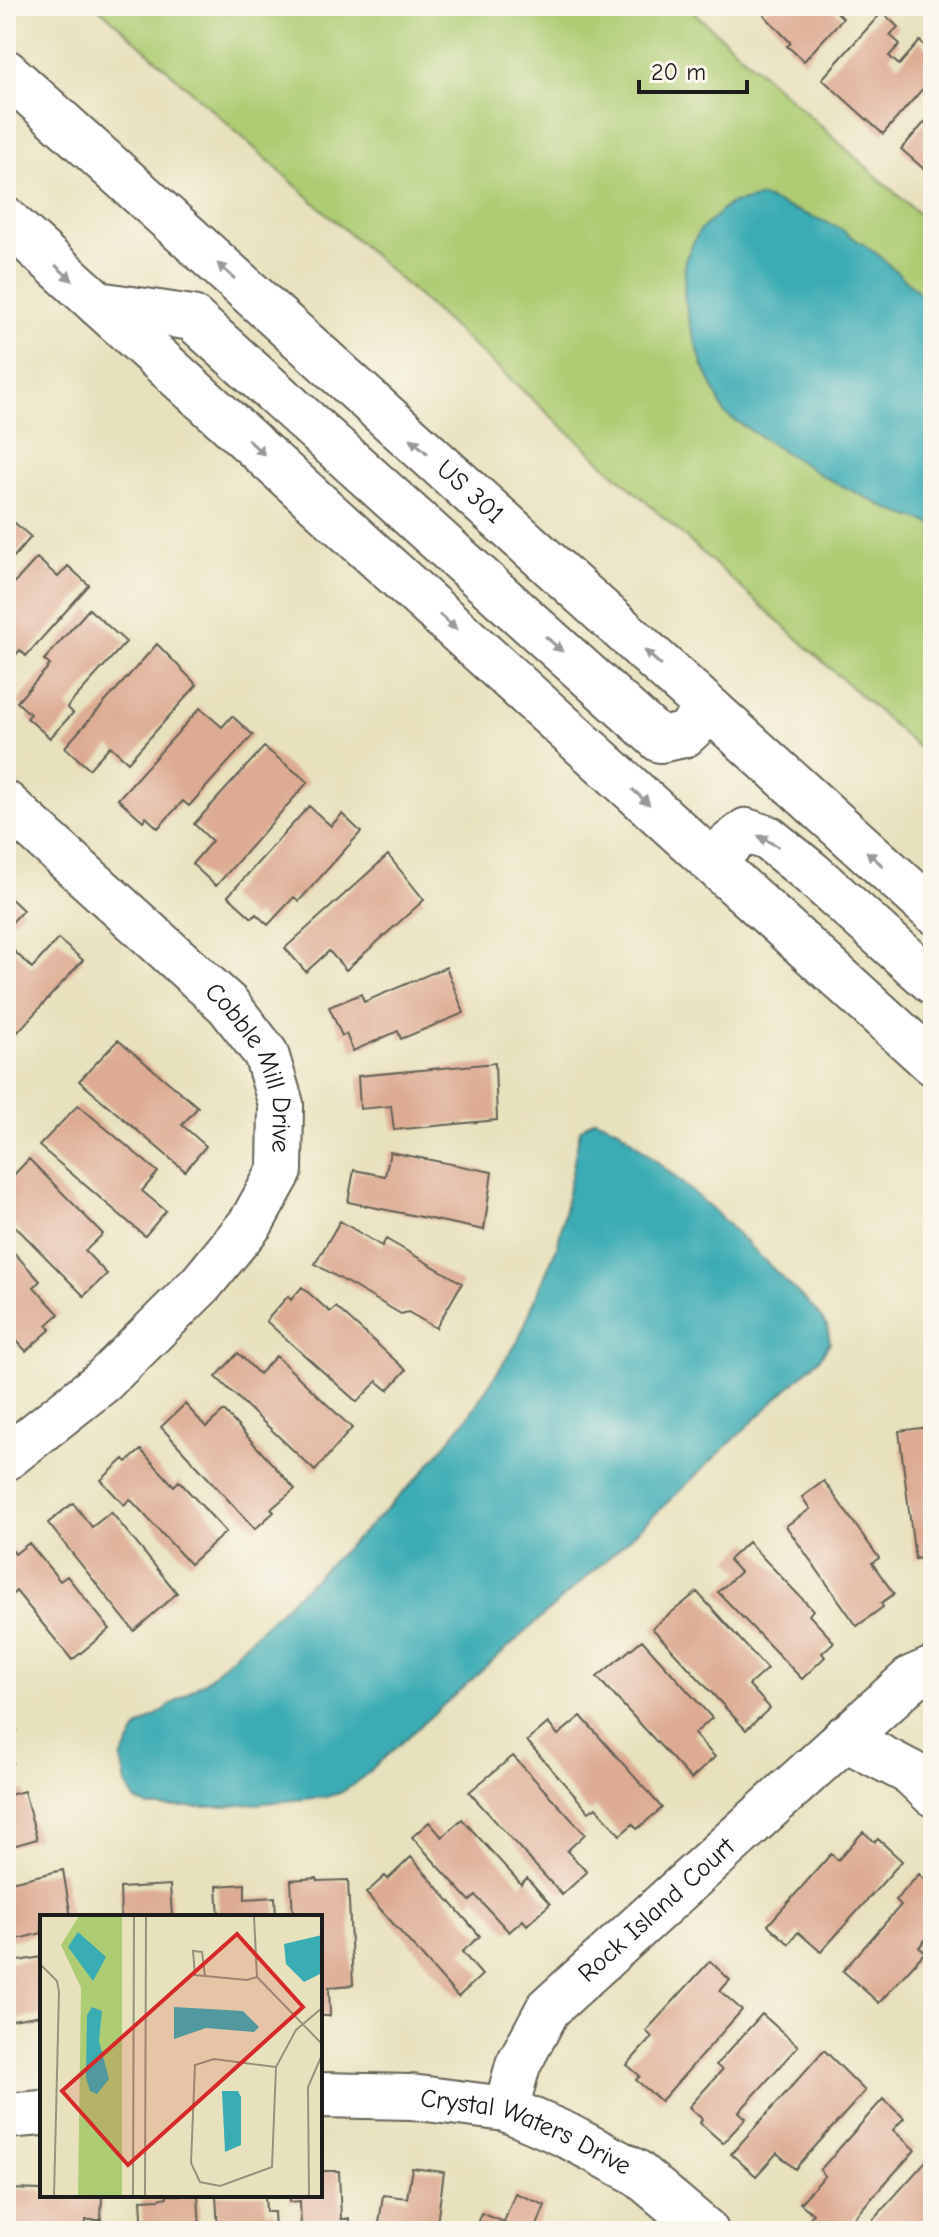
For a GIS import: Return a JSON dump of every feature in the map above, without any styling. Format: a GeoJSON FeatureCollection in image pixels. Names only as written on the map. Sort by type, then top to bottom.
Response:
{"type":"FeatureCollection","features":[{"type":"Feature","properties":{"kind":"main road","name":"US 301"},"geometry":{"type":"LineString","coordinates":[[6,72],[933,911]]}},
{"type":"Feature","properties":{"kind":"main road"},"geometry":{"type":"LineString","coordinates":[[6,220],[933,1063]]}},
{"type":"Feature","properties":{"kind":"main road"},"geometry":{"type":"LineString","coordinates":[[98,304],[192,318],[660,740],[684,735],[711,710]]}},
{"type":"Feature","properties":{"kind":"main road","name":"Cobble Mill Drive"},"geometry":{"type":"LineString","coordinates":[[6,804],[228,1005],[266,1054],[281,1104],[280,1171],[251,1223],[201,1284],[102,1382],[6,1458]]}},
{"type":"Feature","properties":{"kind":"main road"},"geometry":{"type":"LineString","coordinates":[[710,860],[746,831],[768,838],[933,982]]}},
{"type":"Feature","properties":{"kind":"main road","name":"Rock Island Court"},"geometry":{"type":"LineString","coordinates":[[506,2109],[518,2065],[548,2009],[844,1738],[912,1678],[933,1669]]}},
{"type":"Feature","properties":{"kind":"main road"},"geometry":{"type":"LineString","coordinates":[[844,1738],[911,1773],[933,1794]]}},
{"type":"Feature","properties":{"kind":"main road","name":"Crystal Waters Drive"},"geometry":{"type":"LineString","coordinates":[[322,2095],[411,2097],[506,2109],[566,2135],[636,2172],[706,2231]]}},
{"type":"Feature","properties":{"kind":"main road"},"geometry":{"type":"LineString","coordinates":[[6,2116],[40,2113]]}},
{"type":"Feature","properties":{"kind":"green space"},"geometry":{"type":"Polygon","coordinates":[[[97,6],[687,6],[933,227],[933,761],[97,6]]]}},
{"type":"Feature","properties":{"kind":"water"},"geometry":{"type":"Polygon","coordinates":[[[762,197],[836,226],[876,253],[933,305],[933,524],[891,510],[822,476],[725,414],[703,366],[690,325],[684,295],[685,260],[699,231],[729,204],[762,197]]]}},
{"type":"Feature","properties":{"kind":"water"},"geometry":{"type":"Polygon","coordinates":[[[595,1119],[619,1129],[710,1207],[814,1309],[827,1326],[830,1342],[820,1358],[617,1550],[355,1784],[326,1797],[221,1807],[149,1807],[135,1800],[126,1784],[121,1759],[137,1729],[209,1678],[380,1516],[425,1470],[468,1417],[518,1341],[558,1244],[580,1130],[595,1119]]]}},
{"type":"Feature","properties":{"kind":"building"},"geometry":{"type":"Polygon","coordinates":[[[768,6],[834,6],[832,8],[843,18],[804,61],[787,46],[791,43],[762,13],[768,6]]]}},
{"type":"Feature","properties":{"kind":"building"},"geometry":{"type":"Polygon","coordinates":[[[882,12],[898,27],[890,35],[900,44],[889,56],[899,65],[920,41],[933,54],[933,77],[883,134],[822,79],[882,12]]]}},
{"type":"Feature","properties":{"kind":"building"},"geometry":{"type":"Polygon","coordinates":[[[933,113],[933,177],[901,149],[933,113]]]}},
{"type":"Feature","properties":{"kind":"building"},"geometry":{"type":"Polygon","coordinates":[[[6,510],[11,514],[8,517],[31,537],[6,566],[6,510]]]}},
{"type":"Feature","properties":{"kind":"building"},"geometry":{"type":"Polygon","coordinates":[[[37,558],[58,577],[68,566],[89,585],[26,656],[20,650],[6,666],[6,592],[37,558]]]}},
{"type":"Feature","properties":{"kind":"building"},"geometry":{"type":"Polygon","coordinates":[[[89,609],[126,642],[67,707],[73,713],[50,738],[27,718],[30,714],[17,702],[50,665],[44,660],[89,609]]]}},
{"type":"Feature","properties":{"kind":"building"},"geometry":{"type":"Polygon","coordinates":[[[157,644],[197,685],[128,762],[110,746],[89,769],[65,747],[157,644]]]}},
{"type":"Feature","properties":{"kind":"building"},"geometry":{"type":"Polygon","coordinates":[[[200,708],[222,727],[232,716],[253,735],[189,806],[183,801],[158,828],[146,817],[143,821],[118,799],[200,708]]]}},
{"type":"Feature","properties":{"kind":"building"},"geometry":{"type":"Polygon","coordinates":[[[264,747],[308,782],[216,886],[192,864],[212,841],[194,824],[264,747]]]}},
{"type":"Feature","properties":{"kind":"building"},"geometry":{"type":"Polygon","coordinates":[[[309,806],[331,826],[342,814],[361,832],[299,901],[294,897],[268,925],[256,914],[252,918],[228,896],[309,806]]]}},
{"type":"Feature","properties":{"kind":"building"},"geometry":{"type":"Polygon","coordinates":[[[388,855],[424,900],[346,970],[329,951],[306,972],[285,948],[388,855]]]}},
{"type":"Feature","properties":{"kind":"building"},"geometry":{"type":"Polygon","coordinates":[[[6,894],[23,910],[6,929],[6,894]]]}},
{"type":"Feature","properties":{"kind":"building"},"geometry":{"type":"Polygon","coordinates":[[[58,939],[83,960],[6,1045],[6,960],[14,951],[32,968],[58,939]]]}},
{"type":"Feature","properties":{"kind":"building"},"geometry":{"type":"Polygon","coordinates":[[[446,967],[464,1013],[401,1039],[398,1031],[353,1051],[346,1034],[342,1036],[329,1007],[361,994],[364,1002],[446,967]]]}},
{"type":"Feature","properties":{"kind":"building"},"geometry":{"type":"Polygon","coordinates":[[[118,1040],[198,1107],[182,1125],[206,1146],[185,1171],[79,1081],[118,1040]]]}},
{"type":"Feature","properties":{"kind":"building"},"geometry":{"type":"Polygon","coordinates":[[[495,1063],[497,1120],[394,1130],[391,1106],[360,1109],[358,1076],[495,1063]]]}},
{"type":"Feature","properties":{"kind":"building"},"geometry":{"type":"Polygon","coordinates":[[[78,1105],[158,1172],[142,1191],[166,1211],[145,1236],[39,1146],[78,1105]]]}},
{"type":"Feature","properties":{"kind":"building"},"geometry":{"type":"Polygon","coordinates":[[[390,1152],[492,1172],[484,1230],[348,1202],[354,1170],[385,1176],[390,1152]]]}},
{"type":"Feature","properties":{"kind":"building"},"geometry":{"type":"Polygon","coordinates":[[[29,1159],[103,1234],[85,1251],[107,1274],[84,1296],[6,1217],[6,1183],[29,1159]]]}},
{"type":"Feature","properties":{"kind":"building"},"geometry":{"type":"Polygon","coordinates":[[[340,1221],[382,1246],[386,1239],[462,1283],[436,1328],[408,1312],[401,1314],[315,1264],[340,1221]]]}},
{"type":"Feature","properties":{"kind":"building"},"geometry":{"type":"Polygon","coordinates":[[[6,1244],[40,1281],[34,1287],[59,1314],[47,1325],[51,1329],[26,1351],[6,1329],[6,1244]]]}},
{"type":"Feature","properties":{"kind":"building"},"geometry":{"type":"Polygon","coordinates":[[[302,1287],[330,1312],[336,1307],[406,1370],[388,1390],[377,1381],[357,1402],[266,1321],[288,1296],[291,1300],[302,1287]]]}},
{"type":"Feature","properties":{"kind":"building"},"geometry":{"type":"Polygon","coordinates":[[[238,1353],[259,1374],[276,1356],[352,1428],[315,1471],[216,1377],[238,1353]]]}},
{"type":"Feature","properties":{"kind":"building"},"geometry":{"type":"Polygon","coordinates":[[[185,1404],[206,1427],[224,1411],[295,1489],[271,1509],[274,1512],[255,1529],[161,1427],[185,1404]]]}},
{"type":"Feature","properties":{"kind":"building"},"geometry":{"type":"Polygon","coordinates":[[[933,1411],[933,1556],[915,1559],[899,1431],[928,1427],[926,1412],[933,1411]]]}},
{"type":"Feature","properties":{"kind":"building"},"geometry":{"type":"Polygon","coordinates":[[[141,1450],[174,1486],[179,1481],[226,1532],[190,1564],[130,1499],[124,1505],[101,1480],[124,1459],[127,1462],[141,1450]]]}},
{"type":"Feature","properties":{"kind":"building"},"geometry":{"type":"Polygon","coordinates":[[[824,1481],[879,1558],[872,1563],[894,1594],[881,1603],[883,1607],[857,1626],[786,1526],[810,1509],[802,1497],[824,1481]]]}},
{"type":"Feature","properties":{"kind":"building"},"geometry":{"type":"Polygon","coordinates":[[[73,1503],[92,1527],[111,1512],[177,1593],[134,1631],[48,1523],[73,1503]]]}},
{"type":"Feature","properties":{"kind":"building"},"geometry":{"type":"Polygon","coordinates":[[[748,1542],[813,1610],[809,1615],[834,1642],[822,1653],[825,1657],[802,1679],[718,1592],[740,1572],[729,1560],[748,1542]]]}},
{"type":"Feature","properties":{"kind":"building"},"geometry":{"type":"Polygon","coordinates":[[[29,1543],[60,1581],[67,1576],[110,1629],[72,1660],[16,1591],[10,1597],[6,1592],[6,1555],[12,1550],[15,1554],[29,1543]]]}},
{"type":"Feature","properties":{"kind":"building"},"geometry":{"type":"Polygon","coordinates":[[[697,1592],[767,1669],[749,1685],[770,1708],[746,1730],[652,1628],[697,1592]]]}},
{"type":"Feature","properties":{"kind":"building"},"geometry":{"type":"Polygon","coordinates":[[[642,1640],[712,1718],[694,1734],[715,1757],[691,1779],[597,1677],[642,1640]]]}},
{"type":"Feature","properties":{"kind":"building"},"geometry":{"type":"Polygon","coordinates":[[[6,1703],[17,1730],[6,1734],[6,1703]]]}},
{"type":"Feature","properties":{"kind":"building"},"geometry":{"type":"Polygon","coordinates":[[[581,1716],[662,1808],[637,1829],[633,1824],[620,1835],[596,1807],[589,1812],[527,1741],[548,1723],[558,1735],[581,1716]]]}},
{"type":"Feature","properties":{"kind":"building"},"geometry":{"type":"Polygon","coordinates":[[[6,1747],[13,1763],[6,1765],[6,1747]]]}},
{"type":"Feature","properties":{"kind":"building"},"geometry":{"type":"Polygon","coordinates":[[[513,1756],[585,1834],[567,1851],[587,1872],[562,1895],[469,1792],[513,1756]]]}},
{"type":"Feature","properties":{"kind":"building"},"geometry":{"type":"Polygon","coordinates":[[[24,1791],[37,1839],[6,1848],[6,1796],[24,1791]]]}},
{"type":"Feature","properties":{"kind":"building"},"geometry":{"type":"Polygon","coordinates":[[[462,1819],[521,1884],[527,1878],[550,1904],[527,1925],[523,1920],[509,1932],[476,1896],[470,1901],[412,1837],[429,1822],[442,1837],[462,1819]]]}},
{"type":"Feature","properties":{"kind":"building"},"geometry":{"type":"Polygon","coordinates":[[[863,1832],[875,1842],[878,1839],[902,1861],[821,1952],[798,1932],[789,1944],[768,1925],[831,1854],[838,1860],[863,1832]]]}},
{"type":"Feature","properties":{"kind":"building"},"geometry":{"type":"Polygon","coordinates":[[[411,1857],[480,1936],[462,1952],[482,1975],[458,1997],[366,1893],[385,1876],[388,1879],[411,1857]]]}},
{"type":"Feature","properties":{"kind":"building"},"geometry":{"type":"Polygon","coordinates":[[[63,1870],[71,1915],[40,1915],[40,1934],[6,1942],[6,1883],[63,1870]]]}},
{"type":"Feature","properties":{"kind":"building"},"geometry":{"type":"Polygon","coordinates":[[[919,1874],[933,1887],[933,1931],[919,1947],[925,1952],[879,2003],[843,1971],[901,1905],[896,1900],[919,1874]]]}},
{"type":"Feature","properties":{"kind":"building"},"geometry":{"type":"Polygon","coordinates":[[[291,1880],[348,1880],[353,1985],[329,1987],[330,2016],[322,2016],[322,1915],[293,1915],[291,1880]]]}},
{"type":"Feature","properties":{"kind":"building"},"geometry":{"type":"Polygon","coordinates":[[[245,1884],[245,1899],[275,1897],[276,1915],[219,1915],[217,1886],[245,1884]]]}},
{"type":"Feature","properties":{"kind":"building"},"geometry":{"type":"Polygon","coordinates":[[[170,1885],[172,1915],[121,1915],[120,1888],[170,1885]]]}},
{"type":"Feature","properties":{"kind":"building"},"geometry":{"type":"Polygon","coordinates":[[[40,1957],[40,2015],[6,2021],[6,1963],[40,1957]]]}},
{"type":"Feature","properties":{"kind":"building"},"geometry":{"type":"Polygon","coordinates":[[[710,1961],[730,1980],[720,1991],[742,2010],[661,2101],[636,2080],[640,2076],[627,2065],[652,2037],[646,2031],[710,1961]]]}},
{"type":"Feature","properties":{"kind":"building"},"geometry":{"type":"Polygon","coordinates":[[[762,2014],[798,2046],[739,2112],[746,2118],[723,2143],[700,2123],[702,2119],[689,2107],[722,2070],[716,2065],[762,2014]]]}},
{"type":"Feature","properties":{"kind":"building"},"geometry":{"type":"Polygon","coordinates":[[[824,2050],[865,2091],[795,2169],[777,2153],[756,2176],[731,2154],[824,2050]]]}},
{"type":"Feature","properties":{"kind":"building"},"geometry":{"type":"Polygon","coordinates":[[[883,2099],[904,2118],[893,2130],[915,2150],[842,2231],[822,2231],[809,2219],[813,2214],[800,2203],[825,2176],[820,2170],[883,2099]]]}},
{"type":"Feature","properties":{"kind":"building"},"geometry":{"type":"Polygon","coordinates":[[[933,2153],[933,2231],[863,2231],[933,2153]]]}},
{"type":"Feature","properties":{"kind":"building"},"geometry":{"type":"Polygon","coordinates":[[[412,2168],[444,2172],[436,2231],[378,2231],[383,2195],[407,2198],[412,2168]]]}},
{"type":"Feature","properties":{"kind":"building"},"geometry":{"type":"Polygon","coordinates":[[[322,2171],[339,2171],[341,2219],[349,2219],[350,2231],[301,2231],[300,2201],[290,2202],[290,2197],[322,2197],[322,2171]]]}},
{"type":"Feature","properties":{"kind":"building"},"geometry":{"type":"Polygon","coordinates":[[[8,2189],[40,2190],[40,2197],[102,2197],[101,2220],[86,2220],[86,2231],[6,2231],[8,2189]]]}},
{"type":"Feature","properties":{"kind":"building"},"geometry":{"type":"Polygon","coordinates":[[[515,2193],[545,2205],[535,2231],[474,2231],[481,2213],[504,2222],[515,2193]]]}},
{"type":"Feature","properties":{"kind":"building"},"geometry":{"type":"Polygon","coordinates":[[[198,2197],[200,2231],[143,2231],[141,2200],[198,2197]]]}},
{"type":"Feature","properties":{"kind":"building"},"geometry":{"type":"Polygon","coordinates":[[[216,2197],[265,2197],[266,2212],[274,2212],[275,2231],[218,2231],[216,2197]]]}}]}
